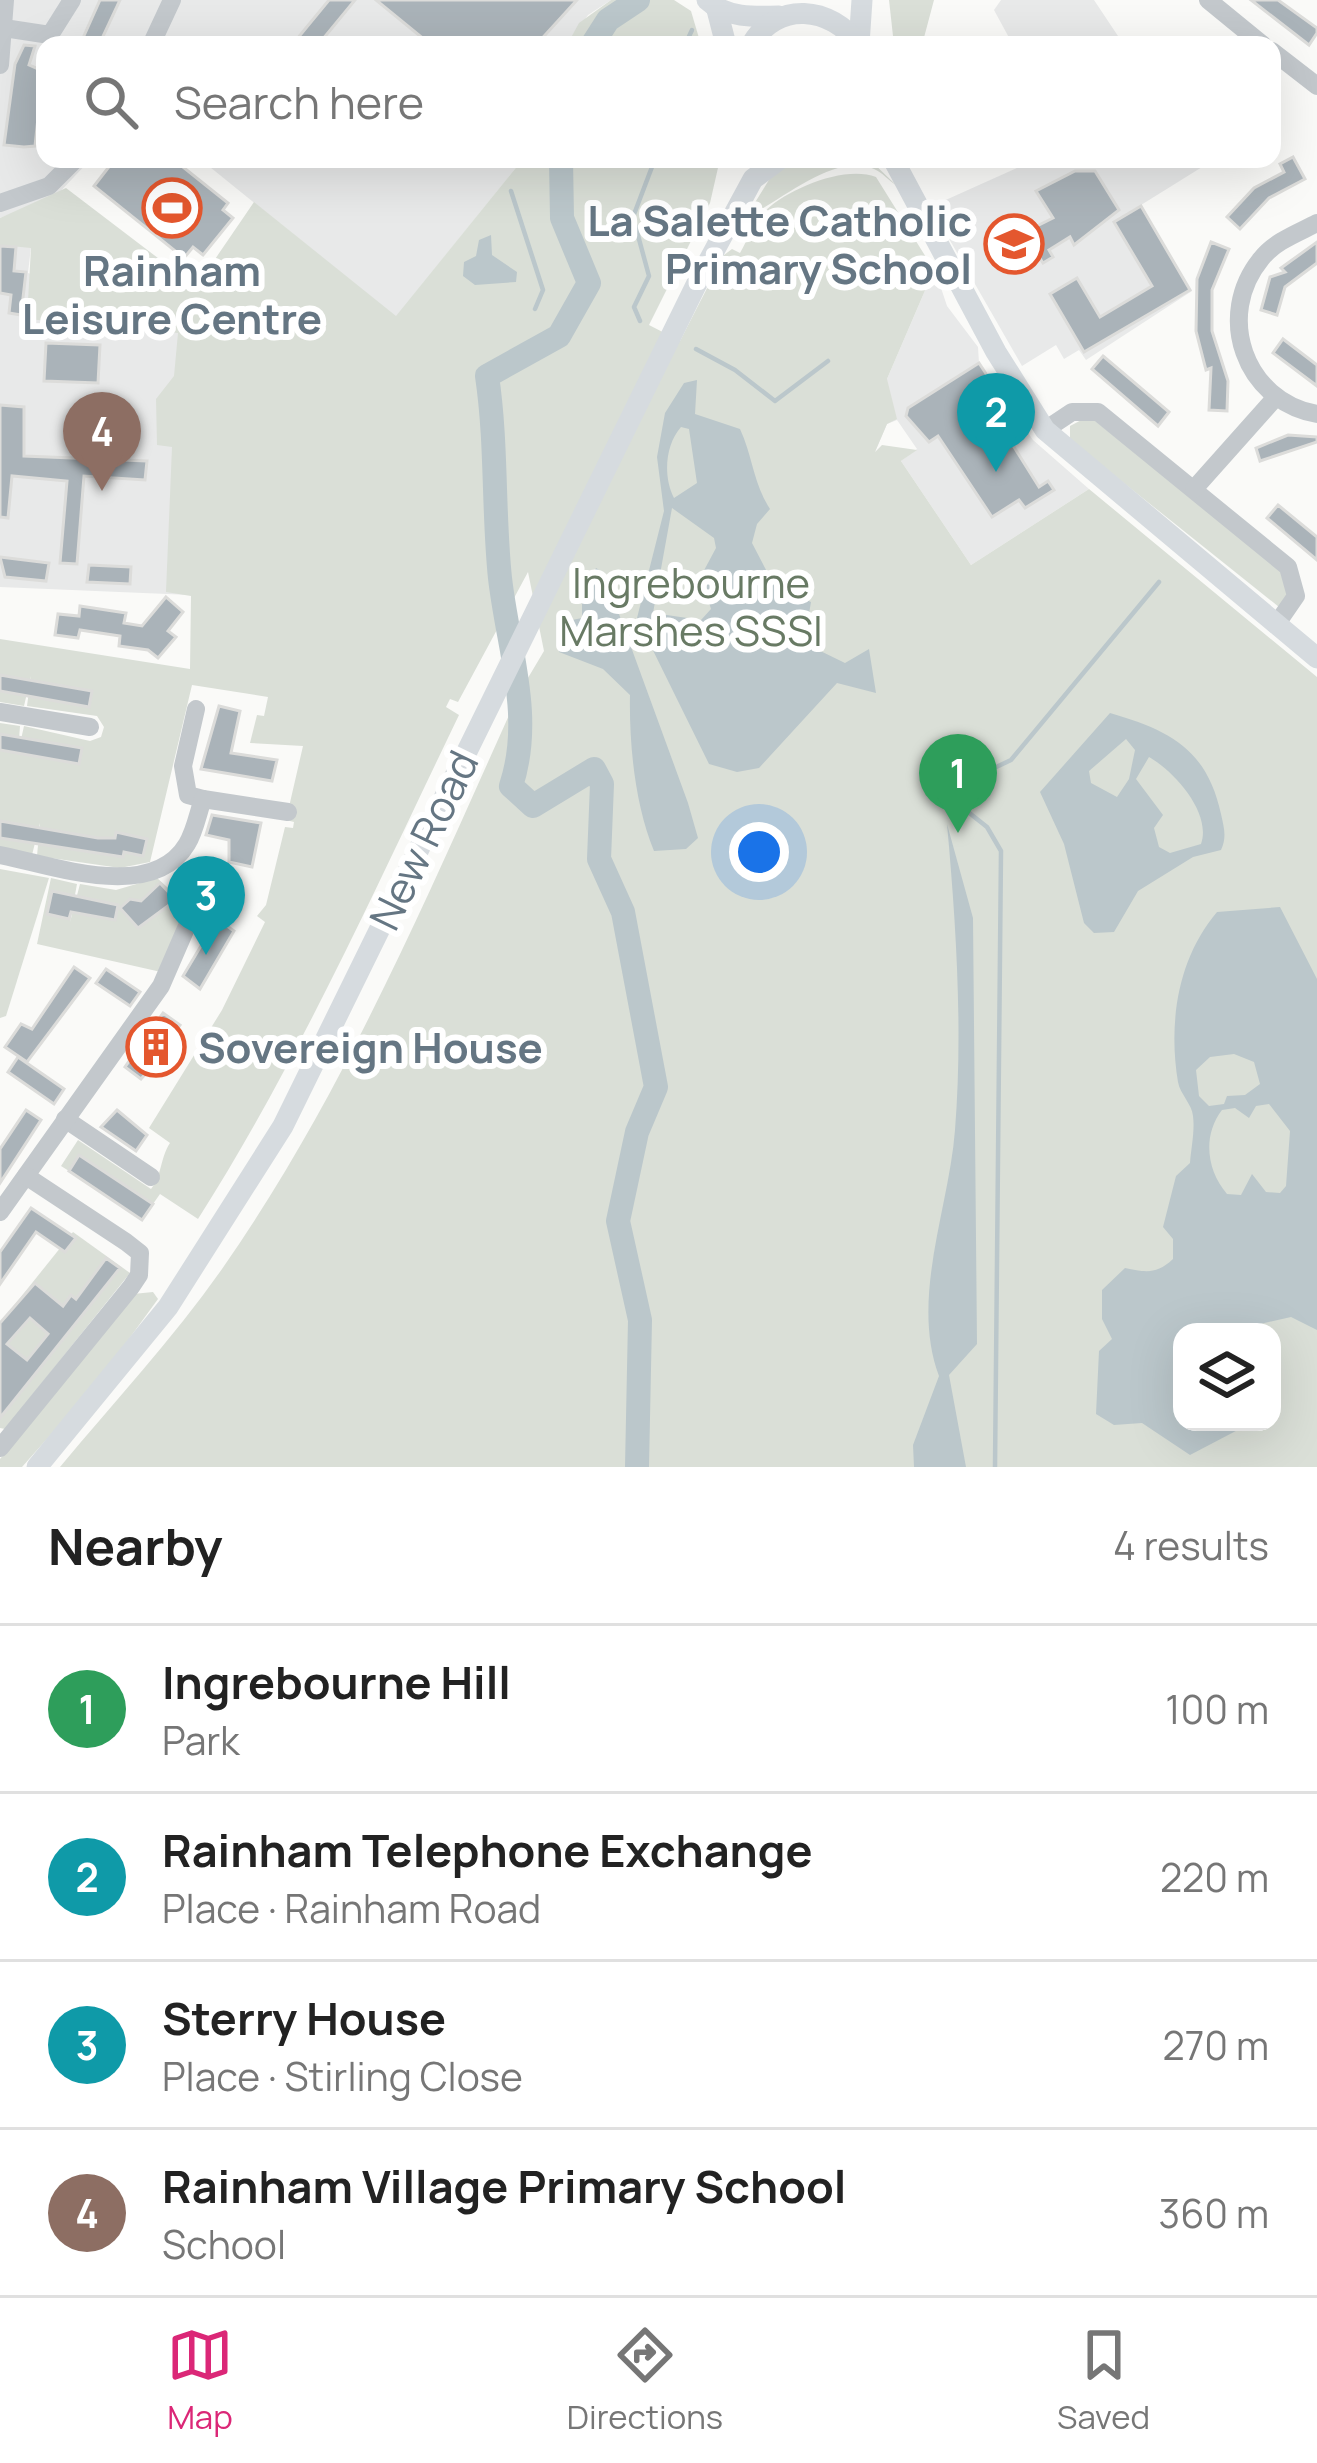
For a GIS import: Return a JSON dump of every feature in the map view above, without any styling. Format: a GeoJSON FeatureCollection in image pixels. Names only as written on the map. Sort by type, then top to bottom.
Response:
{"type":"FeatureCollection","features":[{"type":"Feature","properties":{"kind":"main road"},"geometry":{"type":"LineString","coordinates":[[860,36],[862,0]]}},
{"type":"Feature","properties":{"kind":"main road"},"geometry":{"type":"LineString","coordinates":[[712,5],[755,18],[800,9],[835,20],[850,36]]}},
{"type":"Feature","properties":{"kind":"main road"},"geometry":{"type":"LineString","coordinates":[[712,5],[723,36]]}},
{"type":"Feature","properties":{"kind":"main road"},"geometry":{"type":"LineString","coordinates":[[758,36],[768,24],[800,9]]}},
{"type":"Feature","properties":{"kind":"main road"},"geometry":{"type":"LineString","coordinates":[[898,168],[996,352],[1046,430],[1317,658]]}},
{"type":"Feature","properties":{"kind":"main road","name":"New Road"},"geometry":{"type":"LineString","coordinates":[[37,1467],[168,1307],[283,1126],[752,169]]}},
{"type":"Feature","properties":{"kind":"street"},"geometry":{"type":"LineString","coordinates":[[0,65],[5,0]]}},
{"type":"Feature","properties":{"kind":"street"},"geometry":{"type":"LineString","coordinates":[[4,28],[50,34],[72,0]]}},
{"type":"Feature","properties":{"kind":"street"},"geometry":{"type":"LineString","coordinates":[[155,36],[172,0]]}},
{"type":"Feature","properties":{"kind":"street"},"geometry":{"type":"LineString","coordinates":[[1208,0],[1252,36]]}},
{"type":"Feature","properties":{"kind":"street"},"geometry":{"type":"LineString","coordinates":[[1281,57],[1317,86]]}},
{"type":"Feature","properties":{"kind":"street"},"geometry":{"type":"LineString","coordinates":[[1,202],[49,186],[67,168]]}},
{"type":"Feature","properties":{"kind":"street"},"geometry":{"type":"LineString","coordinates":[[1317,223],[1270,249],[1239,301],[1243,353],[1276,397],[1317,414]]}},
{"type":"Feature","properties":{"kind":"street"},"geometry":{"type":"LineString","coordinates":[[1194,488],[1276,397]]}},
{"type":"Feature","properties":{"kind":"street"},"geometry":{"type":"LineString","coordinates":[[1046,430],[1072,412],[1092,410],[1194,488],[1294,574],[1295,601],[1276,625]]}},
{"type":"Feature","properties":{"kind":"street"},"geometry":{"type":"LineString","coordinates":[[196,709],[183,766],[188,795],[201,804],[288,812]]}},
{"type":"Feature","properties":{"kind":"street"},"geometry":{"type":"LineString","coordinates":[[0,712],[91,727]]}},
{"type":"Feature","properties":{"kind":"street"},"geometry":{"type":"LineString","coordinates":[[0,855],[113,877],[146,872],[168,864],[187,846],[201,804]]}},
{"type":"Feature","properties":{"kind":"street"},"geometry":{"type":"LineString","coordinates":[[0,1212],[161,986],[187,926],[214,894]]}},
{"type":"Feature","properties":{"kind":"street"},"geometry":{"type":"LineString","coordinates":[[65,1120],[151,1178]]}},
{"type":"Feature","properties":{"kind":"street"},"geometry":{"type":"LineString","coordinates":[[2,1443],[139,1275],[140,1253],[26,1176]]}},
{"type":"Feature","properties":{"kind":"shaded area"},"geometry":{"type":"Polygon","coordinates":[[[0,0],[611,0],[588,15],[573,36],[36,36],[36,168],[82,168],[55,197],[0,218],[0,0]]]}},
{"type":"Feature","properties":{"kind":"shaded area"},"geometry":{"type":"Polygon","coordinates":[[[1001,0],[1094,0],[1118,36],[1008,36],[994,10],[1001,0]]]}},
{"type":"Feature","properties":{"kind":"shaded area"},"geometry":{"type":"Polygon","coordinates":[[[211,168],[516,168],[396,317],[211,168]]]}},
{"type":"Feature","properties":{"kind":"shaded area"},"geometry":{"type":"Polygon","coordinates":[[[1017,168],[1201,168],[1141,205],[1192,291],[1086,360],[1079,350],[1064,359],[1056,345],[1022,366],[940,223],[944,212],[939,203],[1017,168]]]}},
{"type":"Feature","properties":{"kind":"shaded area"},"geometry":{"type":"Polygon","coordinates":[[[491,235],[492,255],[517,272],[516,282],[475,285],[463,276],[464,262],[476,256],[479,240],[491,235]]]}},
{"type":"Feature","properties":{"kind":"shaded area"},"geometry":{"type":"Polygon","coordinates":[[[0,245],[31,247],[28,273],[224,337],[191,595],[0,587],[0,245]]]}},
{"type":"Feature","properties":{"kind":"shaded area"},"geometry":{"type":"Polygon","coordinates":[[[930,279],[940,285],[947,306],[978,347],[979,363],[1033,440],[1089,489],[971,565],[901,461],[917,449],[897,420],[887,424],[874,454],[887,379],[930,279]]]}},
{"type":"Feature","properties":{"kind":"shaded area"},"geometry":{"type":"Polygon","coordinates":[[[697,380],[695,414],[740,429],[770,509],[757,524],[752,543],[775,587],[811,602],[804,643],[845,663],[869,649],[876,693],[837,683],[759,768],[737,772],[709,764],[637,618],[664,511],[657,457],[665,413],[684,383],[697,380]],[[681,427],[667,461],[674,498],[697,483],[689,429],[681,427]],[[672,508],[653,613],[701,620],[711,609],[701,576],[716,548],[714,538],[672,508]]]}},
{"type":"Feature","properties":{"kind":"shaded area"},"geometry":{"type":"Polygon","coordinates":[[[596,568],[604,573],[688,803],[698,838],[686,849],[654,851],[647,833],[634,774],[630,695],[603,669],[559,652],[567,621],[582,618],[582,598],[596,568]]]}},
{"type":"Feature","properties":{"kind":"shaded area"},"geometry":{"type":"Polygon","coordinates":[[[1110,713],[1167,735],[1195,758],[1215,792],[1223,845],[1221,850],[1193,857],[1138,891],[1114,932],[1094,933],[1084,923],[1064,844],[1040,792],[1110,713]],[[1126,739],[1089,771],[1091,783],[1117,797],[1129,779],[1135,750],[1126,739]],[[1149,757],[1136,779],[1163,815],[1154,828],[1159,847],[1170,853],[1201,844],[1196,807],[1169,772],[1149,757]]]}},
{"type":"Feature","properties":{"kind":"shaded area"},"geometry":{"type":"Polygon","coordinates":[[[947,824],[973,918],[977,1344],[949,1375],[966,1467],[914,1467],[913,1445],[939,1376],[928,1316],[957,1092],[957,977],[947,824]]]}},
{"type":"Feature","properties":{"kind":"shaded area"},"geometry":{"type":"Polygon","coordinates":[[[1280,907],[1317,979],[1317,1330],[1291,1317],[1265,1323],[1173,1323],[1173,1431],[1236,1431],[1190,1455],[1142,1423],[1114,1425],[1096,1414],[1099,1351],[1112,1339],[1102,1319],[1102,1290],[1125,1268],[1150,1271],[1173,1259],[1173,1239],[1163,1227],[1176,1176],[1190,1163],[1194,1128],[1178,1082],[1176,1014],[1185,970],[1217,912],[1280,907]],[[1234,1054],[1210,1057],[1196,1070],[1199,1096],[1209,1106],[1224,1104],[1227,1096],[1245,1095],[1260,1084],[1254,1062],[1234,1054]],[[1269,1104],[1256,1106],[1249,1118],[1235,1108],[1222,1110],[1212,1131],[1210,1153],[1215,1175],[1227,1194],[1241,1195],[1252,1174],[1266,1192],[1280,1193],[1286,1186],[1290,1131],[1269,1104]]]}},
{"type":"Feature","properties":{"kind":"green space"},"geometry":{"type":"Polygon","coordinates":[[[611,0],[674,0],[691,11],[698,36],[572,36],[579,23],[611,0]]]}},
{"type":"Feature","properties":{"kind":"green space"},"geometry":{"type":"Polygon","coordinates":[[[889,0],[934,0],[924,36],[893,36],[889,0]]]}},
{"type":"Feature","properties":{"kind":"green space","name":"Ingrebourne Marshes SSSI"},"geometry":{"type":"Polygon","coordinates":[[[516,168],[718,168],[710,203],[649,325],[680,341],[724,255],[732,249],[740,253],[766,210],[789,194],[834,176],[876,177],[929,262],[922,269],[930,279],[887,379],[897,419],[887,424],[875,452],[882,445],[917,450],[901,461],[971,565],[1089,489],[1317,677],[1317,1467],[60,1467],[203,1295],[308,1132],[384,988],[519,693],[544,651],[528,572],[458,702],[450,699],[446,707],[459,715],[367,907],[270,1097],[198,1219],[160,1194],[153,1204],[79,1156],[69,1171],[61,1166],[78,1140],[151,1189],[155,1184],[170,1143],[149,1128],[222,1010],[265,922],[257,916],[266,905],[285,827],[293,828],[294,822],[286,820],[303,746],[250,743],[257,715],[264,716],[268,697],[192,685],[150,862],[120,868],[37,856],[40,823],[32,855],[0,850],[0,723],[20,726],[18,753],[24,726],[90,741],[101,737],[104,727],[97,716],[27,706],[31,676],[24,706],[0,702],[0,639],[190,669],[191,596],[166,592],[172,447],[157,445],[156,399],[174,376],[178,333],[27,319],[31,248],[0,245],[0,218],[66,188],[196,287],[254,202],[396,316],[516,168]]]}},
{"type":"Feature","properties":{"kind":"green space"},"geometry":{"type":"Polygon","coordinates":[[[781,168],[839,168],[746,217],[781,168]]]}},
{"type":"Feature","properties":{"kind":"green space"},"geometry":{"type":"Polygon","coordinates":[[[1089,416],[1282,569],[1291,590],[1279,607],[1070,440],[1070,426],[1089,416]]]}},
{"type":"Feature","properties":{"kind":"green space"},"geometry":{"type":"Polygon","coordinates":[[[0,869],[49,878],[6,1016],[0,1018],[0,869]]]}},
{"type":"Feature","properties":{"kind":"green space"},"geometry":{"type":"Polygon","coordinates":[[[51,878],[77,884],[70,922],[80,884],[116,890],[157,878],[186,904],[161,972],[37,944],[51,878]]]}},
{"type":"Feature","properties":{"kind":"green space"},"geometry":{"type":"Polygon","coordinates":[[[73,1232],[130,1273],[5,1429],[0,1428],[0,1323],[73,1232]]]}},
{"type":"Feature","properties":{"kind":"green space"},"geometry":{"type":"Polygon","coordinates":[[[153,1292],[158,1299],[99,1380],[22,1467],[0,1467],[0,1459],[133,1294],[153,1292]]]}},
{"type":"Feature","properties":{"kind":"building"},"geometry":{"type":"Polygon","coordinates":[[[100,0],[120,0],[103,36],[84,36],[100,0]]]}},
{"type":"Feature","properties":{"kind":"building"},"geometry":{"type":"Polygon","coordinates":[[[329,0],[355,0],[325,36],[299,36],[329,0]]]}},
{"type":"Feature","properties":{"kind":"building"},"geometry":{"type":"Polygon","coordinates":[[[376,0],[577,0],[544,36],[420,36],[376,0]]]}},
{"type":"Feature","properties":{"kind":"building"},"geometry":{"type":"Polygon","coordinates":[[[1251,0],[1278,0],[1317,28],[1317,33],[1309,45],[1251,0]]]}},
{"type":"Feature","properties":{"kind":"building"},"geometry":{"type":"Polygon","coordinates":[[[24,45],[35,46],[29,65],[36,68],[35,146],[4,145],[15,64],[24,45]]]}},
{"type":"Feature","properties":{"kind":"building"},"geometry":{"type":"Polygon","coordinates":[[[1293,157],[1305,179],[1269,198],[1240,229],[1227,217],[1254,188],[1284,172],[1281,163],[1293,157]]]}},
{"type":"Feature","properties":{"kind":"building","name":"Rainham Leisure Centre"},"geometry":{"type":"Polygon","coordinates":[[[108,168],[184,168],[228,203],[223,210],[233,218],[203,255],[193,247],[184,258],[94,186],[108,168]]]}},
{"type":"Feature","properties":{"kind":"building"},"geometry":{"type":"Polygon","coordinates":[[[1075,171],[1095,171],[1119,210],[1074,245],[1070,237],[1049,250],[1053,257],[1043,263],[1023,233],[1053,218],[1036,191],[1075,171]]]}},
{"type":"Feature","properties":{"kind":"building"},"geometry":{"type":"Polygon","coordinates":[[[1141,206],[1190,290],[1084,352],[1050,294],[1077,278],[1100,317],[1152,286],[1114,222],[1141,206]]]}},
{"type":"Feature","properties":{"kind":"building"},"geometry":{"type":"Polygon","coordinates":[[[1211,242],[1229,249],[1212,290],[1212,331],[1228,381],[1227,411],[1209,410],[1211,368],[1206,370],[1196,331],[1197,279],[1211,242]]]}},
{"type":"Feature","properties":{"kind":"building"},"geometry":{"type":"Polygon","coordinates":[[[1317,242],[1317,263],[1285,287],[1277,315],[1261,310],[1270,277],[1285,272],[1281,268],[1317,242]]]}},
{"type":"Feature","properties":{"kind":"building"},"geometry":{"type":"Polygon","coordinates":[[[0,246],[16,247],[14,271],[26,272],[21,315],[9,313],[11,295],[0,293],[0,246]]]}},
{"type":"Feature","properties":{"kind":"building"},"geometry":{"type":"Polygon","coordinates":[[[1283,339],[1317,365],[1317,386],[1273,353],[1283,339]]]}},
{"type":"Feature","properties":{"kind":"building"},"geometry":{"type":"Polygon","coordinates":[[[46,343],[100,345],[98,383],[44,381],[46,343]]]}},
{"type":"Feature","properties":{"kind":"building"},"geometry":{"type":"Polygon","coordinates":[[[1103,356],[1169,412],[1158,426],[1092,369],[1103,356]]]}},
{"type":"Feature","properties":{"kind":"building"},"geometry":{"type":"Polygon","coordinates":[[[979,363],[1000,395],[970,415],[984,435],[1004,431],[1039,487],[1048,481],[1054,490],[1025,508],[1019,500],[992,517],[938,436],[929,442],[906,416],[908,408],[979,363]]]}},
{"type":"Feature","properties":{"kind":"building"},"geometry":{"type":"Polygon","coordinates":[[[0,405],[24,407],[24,456],[147,461],[145,480],[84,476],[77,564],[60,563],[67,481],[12,476],[8,518],[0,517],[0,405]]]}},
{"type":"Feature","properties":{"kind":"building"},"geometry":{"type":"Polygon","coordinates":[[[1288,435],[1317,437],[1317,442],[1260,461],[1256,448],[1288,435]]]}},
{"type":"Feature","properties":{"kind":"building"},"geometry":{"type":"Polygon","coordinates":[[[1278,505],[1317,537],[1317,560],[1267,518],[1278,505]]]}},
{"type":"Feature","properties":{"kind":"building"},"geometry":{"type":"Polygon","coordinates":[[[0,557],[49,563],[46,581],[5,577],[0,557]]]}},
{"type":"Feature","properties":{"kind":"building"},"geometry":{"type":"Polygon","coordinates":[[[89,565],[131,567],[130,584],[87,582],[89,565]]]}},
{"type":"Feature","properties":{"kind":"building"},"geometry":{"type":"Polygon","coordinates":[[[166,597],[183,612],[168,631],[176,637],[158,658],[148,650],[119,646],[120,636],[80,630],[78,638],[55,635],[58,614],[79,616],[80,606],[126,613],[124,623],[142,626],[166,597]]]}},
{"type":"Feature","properties":{"kind":"building"},"geometry":{"type":"Polygon","coordinates":[[[0,675],[92,691],[89,707],[0,691],[0,675]]]}},
{"type":"Feature","properties":{"kind":"building"},"geometry":{"type":"Polygon","coordinates":[[[219,706],[240,711],[231,753],[277,760],[272,781],[201,769],[219,706]]]}},
{"type":"Feature","properties":{"kind":"building"},"geometry":{"type":"Polygon","coordinates":[[[0,734],[82,748],[79,764],[0,750],[0,734]]]}},
{"type":"Feature","properties":{"kind":"building"},"geometry":{"type":"Polygon","coordinates":[[[212,815],[261,823],[252,867],[229,862],[229,840],[206,835],[212,815]]]}},
{"type":"Feature","properties":{"kind":"building"},"geometry":{"type":"Polygon","coordinates":[[[0,821],[98,838],[115,838],[116,832],[147,839],[143,856],[124,852],[123,857],[0,838],[0,821]]]}},
{"type":"Feature","properties":{"kind":"building"},"geometry":{"type":"Polygon","coordinates":[[[160,883],[176,900],[138,928],[120,908],[130,899],[141,901],[160,883]]]}},
{"type":"Feature","properties":{"kind":"building"},"geometry":{"type":"Polygon","coordinates":[[[52,891],[118,905],[115,920],[71,912],[69,919],[47,914],[52,891]]]}},
{"type":"Feature","properties":{"kind":"building"},"geometry":{"type":"Polygon","coordinates":[[[217,919],[234,931],[200,989],[183,976],[217,919]]]}},
{"type":"Feature","properties":{"kind":"building"},"geometry":{"type":"Polygon","coordinates":[[[74,967],[90,978],[27,1062],[5,1047],[21,1024],[32,1029],[74,967]]]}},
{"type":"Feature","properties":{"kind":"building"},"geometry":{"type":"Polygon","coordinates":[[[106,969],[140,992],[130,1006],[96,983],[106,969]]]}},
{"type":"Feature","properties":{"kind":"building","name":"Sovereign House"},"geometry":{"type":"Polygon","coordinates":[[[163,1013],[180,1025],[167,1042],[171,1045],[141,1079],[125,1067],[163,1013]]]}},
{"type":"Feature","properties":{"kind":"building"},"geometry":{"type":"Polygon","coordinates":[[[18,1057],[64,1089],[54,1104],[8,1072],[18,1057]]]}},
{"type":"Feature","properties":{"kind":"building"},"geometry":{"type":"Polygon","coordinates":[[[26,1110],[41,1120],[0,1183],[0,1149],[26,1110]]]}},
{"type":"Feature","properties":{"kind":"building"},"geometry":{"type":"Polygon","coordinates":[[[117,1110],[147,1135],[136,1151],[101,1127],[117,1110]]]}},
{"type":"Feature","properties":{"kind":"building"},"geometry":{"type":"Polygon","coordinates":[[[79,1155],[153,1204],[142,1220],[69,1171],[79,1155]]]}},
{"type":"Feature","properties":{"kind":"building"},"geometry":{"type":"Polygon","coordinates":[[[31,1208],[76,1238],[65,1252],[36,1232],[0,1284],[0,1252],[31,1208]]]}},
{"type":"Feature","properties":{"kind":"building"},"geometry":{"type":"Polygon","coordinates":[[[106,1258],[120,1268],[0,1418],[0,1323],[35,1283],[63,1306],[71,1295],[76,1299],[106,1258]],[[30,1318],[7,1344],[27,1360],[48,1334],[30,1318]]]}},
{"type":"Feature","properties":{"kind":"waterway"},"geometry":{"type":"LineString","coordinates":[[598,36],[608,20],[638,0]]}},
{"type":"Feature","properties":{"kind":"waterway"},"geometry":{"type":"LineString","coordinates":[[689,36],[692,30]]}},
{"type":"Feature","properties":{"kind":"waterway"},"geometry":{"type":"LineString","coordinates":[[561,168],[562,218],[589,283],[559,336],[487,376],[500,578],[520,708],[511,786],[533,806],[594,769],[602,784],[599,859],[623,912],[656,1087],[637,1132],[618,1221],[640,1320],[637,1467]]}},
{"type":"Feature","properties":{"kind":"waterway"},"geometry":{"type":"LineString","coordinates":[[640,321],[634,307],[649,276],[633,217],[652,168]]}},
{"type":"Feature","properties":{"kind":"waterway"},"geometry":{"type":"LineString","coordinates":[[511,191],[543,290],[535,309]]}},
{"type":"Feature","properties":{"kind":"waterway"},"geometry":{"type":"LineString","coordinates":[[696,349],[735,370],[775,401],[828,361]]}},
{"type":"Feature","properties":{"kind":"waterway"},"geometry":{"type":"LineString","coordinates":[[950,789],[1011,760],[1159,582]]}},
{"type":"Feature","properties":{"kind":"waterway"},"geometry":{"type":"LineString","coordinates":[[942,759],[953,800],[987,827],[1001,851],[995,1467]]}},
{"type":"Feature","properties":{"kind":"place","name":"Rainham Leisure Centre"},"geometry":{"type":"Point","coordinates":[172,208]}},
{"type":"Feature","properties":{"kind":"place","name":"La Salette Catholic Primary School"},"geometry":{"type":"Point","coordinates":[1014,244]}},
{"type":"Feature","properties":{"kind":"place","name":"Rainham Telephone Exchange"},"geometry":{"type":"Point","coordinates":[996,472]}},
{"type":"Feature","properties":{"kind":"place","name":"Rainham Village Primary School"},"geometry":{"type":"Point","coordinates":[102,491]}},
{"type":"Feature","properties":{"kind":"place","name":"Ingrebourne Hill"},"geometry":{"type":"Point","coordinates":[958,833]}},
{"type":"Feature","properties":{"kind":"place","name":"Sterry House"},"geometry":{"type":"Point","coordinates":[206,955]}},
{"type":"Feature","properties":{"kind":"place","name":"Sovereign House"},"geometry":{"type":"Point","coordinates":[156,1047]}}]}
